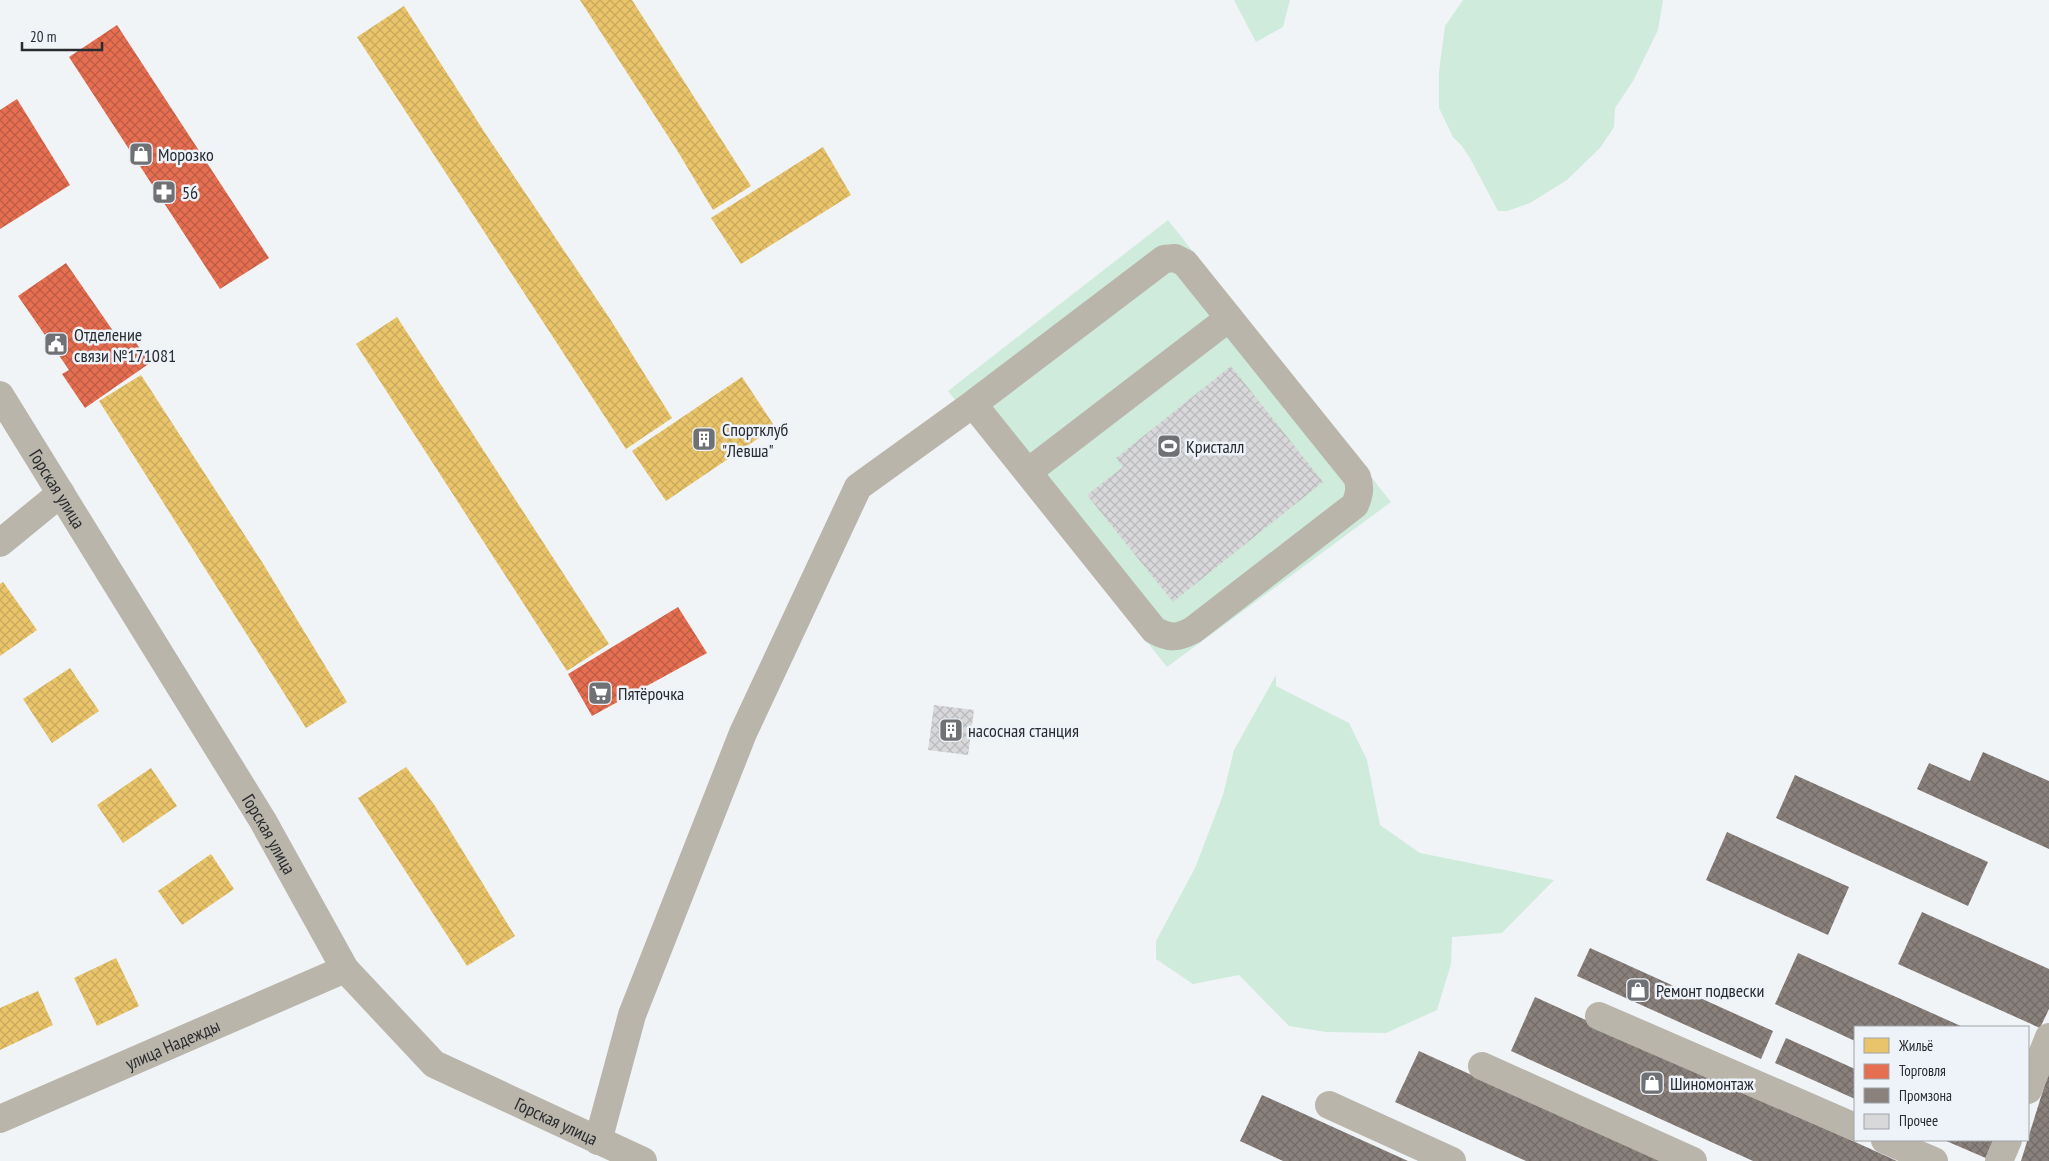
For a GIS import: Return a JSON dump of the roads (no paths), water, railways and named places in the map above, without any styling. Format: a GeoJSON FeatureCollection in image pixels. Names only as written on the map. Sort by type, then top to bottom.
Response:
{"type":"FeatureCollection","features":[{"type":"Feature","properties":{"kind":"street"},"geometry":{"type":"LineString","coordinates":[[598,1141],[632,1015],[743,732],[858,487],[974,404],[1164,259],[1175,258],[1185,263],[1357,477],[1360,486],[1355,506],[1193,630],[1180,637],[1167,637],[1154,630],[974,404]]}},
{"type":"Feature","properties":{"kind":"street"},"geometry":{"type":"LineString","coordinates":[[1028,472],[1229,318]]}},
{"type":"Feature","properties":{"kind":"street","name":"Горская улица"},"geometry":{"type":"LineString","coordinates":[[0,395],[263,821],[345,969],[434,1064],[643,1161]]}},
{"type":"Feature","properties":{"kind":"street"},"geometry":{"type":"LineString","coordinates":[[0,542],[60,493]]}},
{"type":"Feature","properties":{"kind":"street","name":"улица Надежды"},"geometry":{"type":"LineString","coordinates":[[0,1119],[345,969]]}},
{"type":"Feature","properties":{"kind":"street"},"geometry":{"type":"LineString","coordinates":[[1598,1016],[1854,1127]]}},
{"type":"Feature","properties":{"kind":"street"},"geometry":{"type":"LineString","coordinates":[[2029,1087],[2049,1037]]}},
{"type":"Feature","properties":{"kind":"street"},"geometry":{"type":"LineString","coordinates":[[1482,1066],[1693,1161]]}},
{"type":"Feature","properties":{"kind":"street"},"geometry":{"type":"LineString","coordinates":[[1328,1106],[1452,1161]]}},
{"type":"Feature","properties":{"kind":"street"},"geometry":{"type":"LineString","coordinates":[[1887,1141],[1934,1161]]}},
{"type":"Feature","properties":{"kind":"street"},"geometry":{"type":"LineString","coordinates":[[1999,1161],[2008,1141]]}},
{"type":"Feature","properties":{"kind":"place","name":"Морозко"},"geometry":{"type":"Point","coordinates":[141,154]}},
{"type":"Feature","properties":{"kind":"place","name":"56"},"geometry":{"type":"Point","coordinates":[164,192]}},
{"type":"Feature","properties":{"kind":"place","name":"Отделение связи №171081"},"geometry":{"type":"Point","coordinates":[56,344]}},
{"type":"Feature","properties":{"kind":"place","name":"Спортклуб \"Левша\""},"geometry":{"type":"Point","coordinates":[704,439]}},
{"type":"Feature","properties":{"kind":"place","name":"Кристалл"},"geometry":{"type":"Point","coordinates":[1169,446]}},
{"type":"Feature","properties":{"kind":"place","name":"Пятёрочка"},"geometry":{"type":"Point","coordinates":[600,693]}},
{"type":"Feature","properties":{"kind":"place","name":"насосная станция"},"geometry":{"type":"Point","coordinates":[951,730]}},
{"type":"Feature","properties":{"kind":"place","name":"Ремонт подвески"},"geometry":{"type":"Point","coordinates":[1638,990]}},
{"type":"Feature","properties":{"kind":"place","name":"Шиномонтаж"},"geometry":{"type":"Point","coordinates":[1652,1083]}}]}
